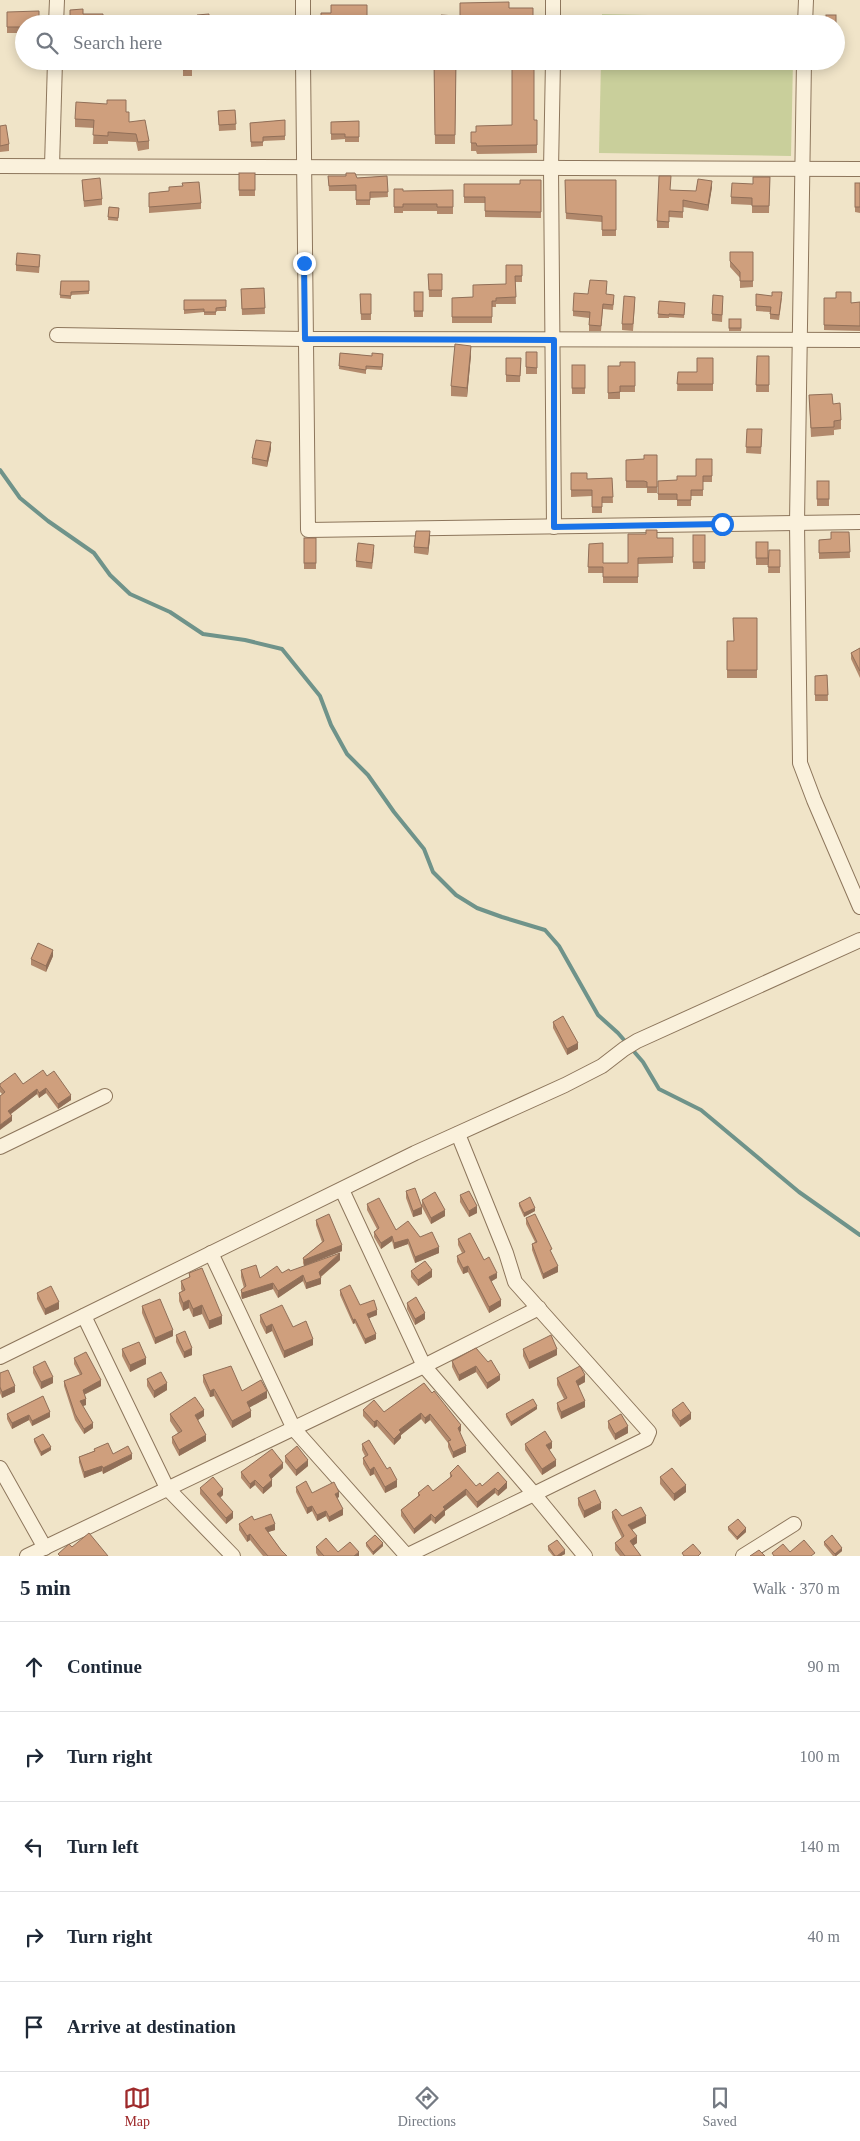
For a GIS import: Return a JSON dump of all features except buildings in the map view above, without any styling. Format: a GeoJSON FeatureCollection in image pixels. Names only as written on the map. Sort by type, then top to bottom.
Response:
{"type":"FeatureCollection","features":[{"type":"Feature","properties":{"kind":"street"},"geometry":{"type":"LineString","coordinates":[[56,15],[57,0]]}},
{"type":"Feature","properties":{"kind":"street"},"geometry":{"type":"LineString","coordinates":[[303,0],[303,15]]}},
{"type":"Feature","properties":{"kind":"street"},"geometry":{"type":"LineString","coordinates":[[553,0],[553,15]]}},
{"type":"Feature","properties":{"kind":"street"},"geometry":{"type":"LineString","coordinates":[[805,15],[806,0]]}},
{"type":"Feature","properties":{"kind":"street"},"geometry":{"type":"LineString","coordinates":[[52,166],[55,70]]}},
{"type":"Feature","properties":{"kind":"street"},"geometry":{"type":"LineString","coordinates":[[303,70],[308,530],[860,522]]}},
{"type":"Feature","properties":{"kind":"street"},"geometry":{"type":"LineString","coordinates":[[553,70],[551,169],[554,340],[554,527]]}},
{"type":"Feature","properties":{"kind":"street"},"geometry":{"type":"LineString","coordinates":[[804,70],[797,523],[800,763],[860,907]]}},
{"type":"Feature","properties":{"kind":"street"},"geometry":{"type":"LineString","coordinates":[[0,166],[860,169]]}},
{"type":"Feature","properties":{"kind":"street"},"geometry":{"type":"LineString","coordinates":[[57,335],[305,339],[860,340]]}},
{"type":"Feature","properties":{"kind":"street"},"geometry":{"type":"LineString","coordinates":[[0,1357],[415,1153],[602,1066],[624,1048],[637,1041],[860,940]]}},
{"type":"Feature","properties":{"kind":"street"},"geometry":{"type":"LineString","coordinates":[[0,1147],[105,1096]]}},
{"type":"Feature","properties":{"kind":"street"},"geometry":{"type":"LineString","coordinates":[[212,1253],[294,1429],[407,1556],[646,1439],[649,1434],[647,1429],[513,1277],[506,1253],[458,1134]]}},
{"type":"Feature","properties":{"kind":"street"},"geometry":{"type":"LineString","coordinates":[[342,1190],[424,1366],[585,1556]]}},
{"type":"Feature","properties":{"kind":"street"},"geometry":{"type":"LineString","coordinates":[[27,1556],[294,1429],[539,1308]]}},
{"type":"Feature","properties":{"kind":"street"},"geometry":{"type":"LineString","coordinates":[[84,1316],[167,1488],[233,1556]]}},
{"type":"Feature","properties":{"kind":"street"},"geometry":{"type":"LineString","coordinates":[[0,1468],[45,1548]]}},
{"type":"Feature","properties":{"kind":"street"},"geometry":{"type":"LineString","coordinates":[[743,1556],[794,1524]]}},
{"type":"Feature","properties":{"kind":"green space"},"geometry":{"type":"Polygon","coordinates":[[[602,14],[650,15],[602,15],[602,14]]]}},
{"type":"Feature","properties":{"kind":"green space"},"geometry":{"type":"Polygon","coordinates":[[[601,70],[793,70],[791,156],[599,153],[601,70]]]}},
{"type":"Feature","properties":{"kind":"waterway"},"geometry":{"type":"LineString","coordinates":[[0,470],[20,498],[48,521],[94,553],[110,575],[130,594],[170,612],[203,634],[245,640],[282,649],[320,696],[331,725],[347,754],[368,775],[394,812],[424,849],[433,872],[456,895],[477,908],[545,930],[559,946],[598,1015],[618,1033],[643,1062],[659,1089],[701,1110],[799,1192],[860,1235]]}},
{"type":"Feature","properties":{"kind":"route"},"geometry":{"type":"LineString","coordinates":[[304,263],[305,339],[554,340],[554,527],[722,524]]}}]}
